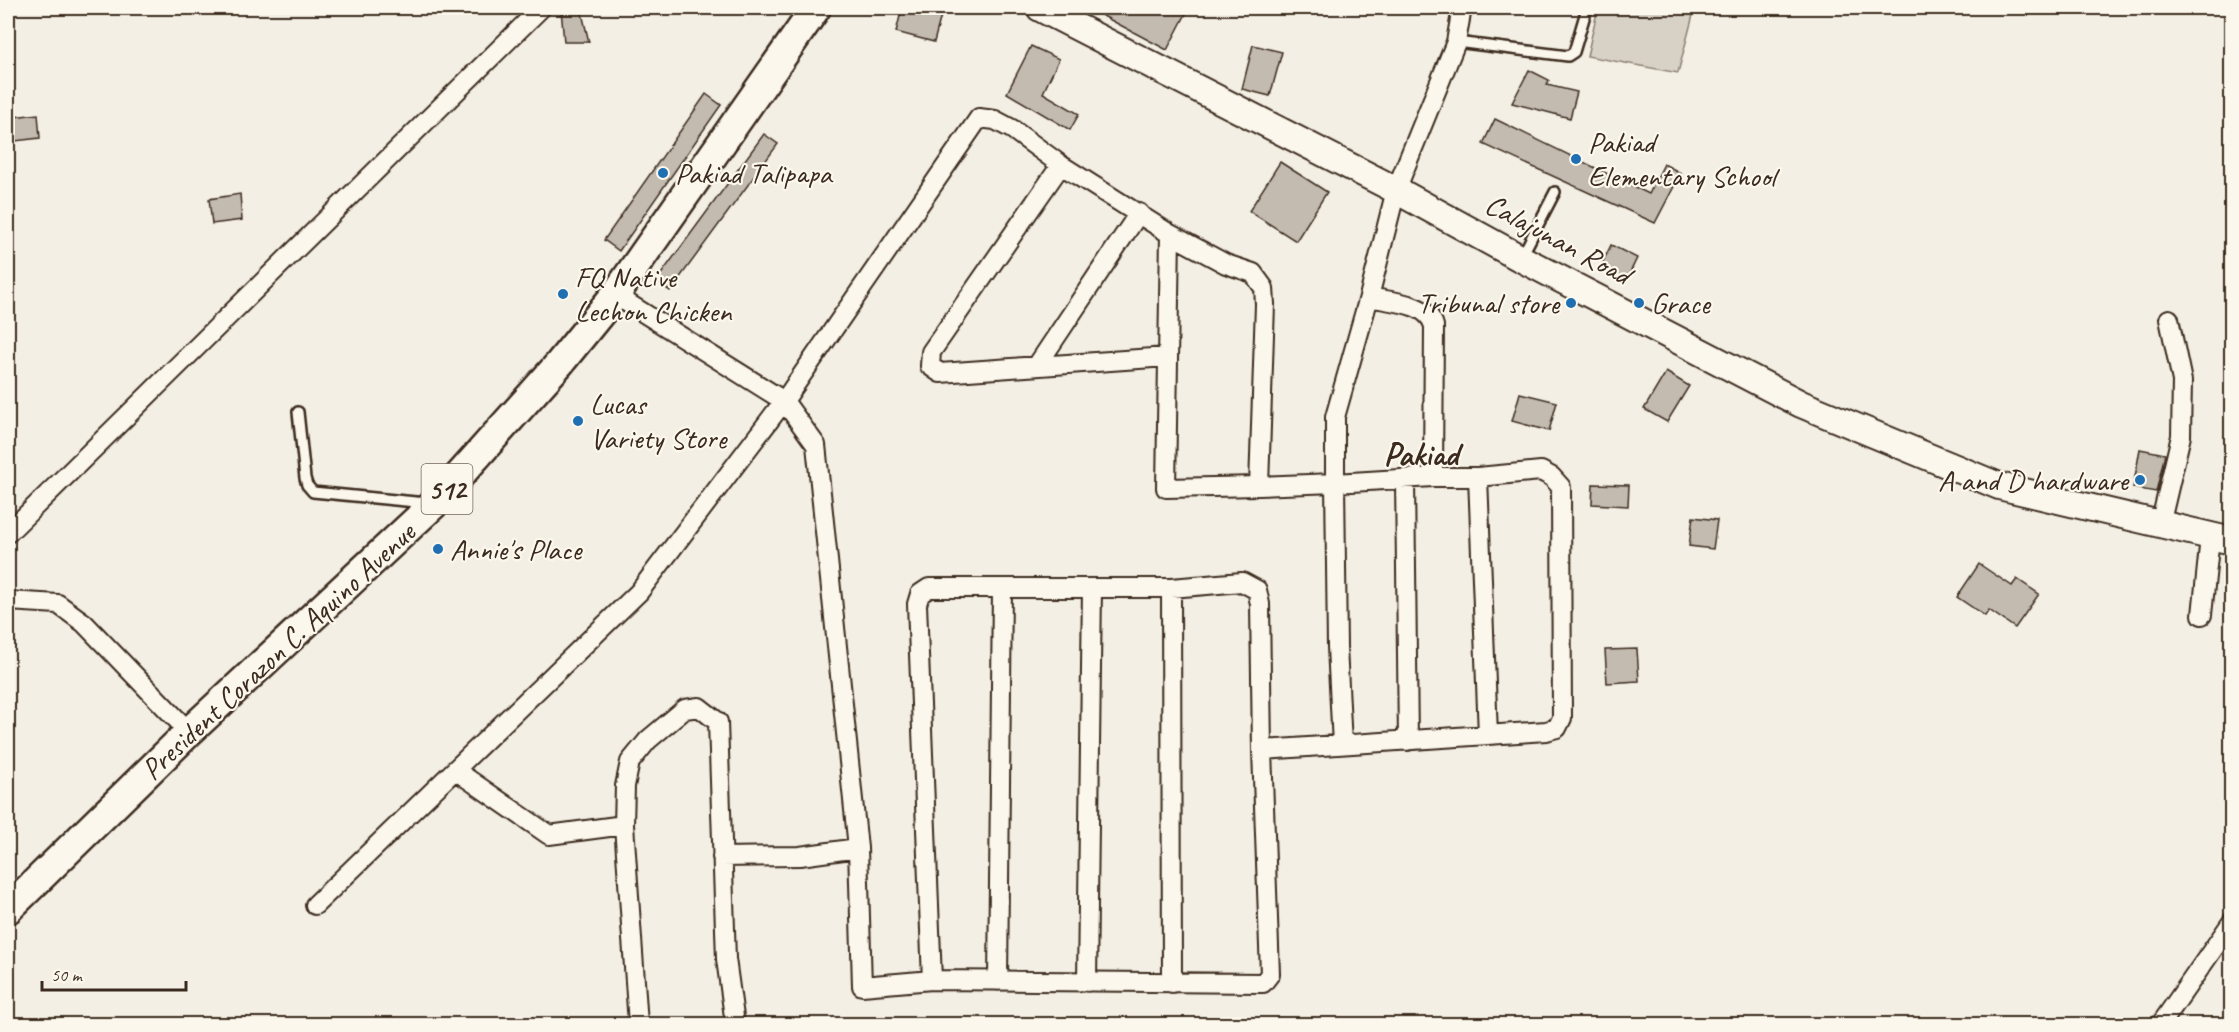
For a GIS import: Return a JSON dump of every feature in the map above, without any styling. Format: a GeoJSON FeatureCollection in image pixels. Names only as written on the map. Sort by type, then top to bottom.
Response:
{"type":"FeatureCollection","features":[{"type":"Feature","properties":{"kind":"main road","name":"President Corazon C. Aquino Avenue"},"geometry":{"type":"LineString","coordinates":[[8,909],[189,732],[434,504],[559,364],[615,295],[816,8]]}},
{"type":"Feature","properties":{"kind":"main road","name":"Calajunan Road"},"geometry":{"type":"LineString","coordinates":[[1040,8],[1396,190],[1521,258],[1812,408],[1999,486],[2221,539]]}},
{"type":"Feature","properties":{"kind":"street"},"geometry":{"type":"LineString","coordinates":[[8,533],[541,8]]}},
{"type":"Feature","properties":{"kind":"street"},"geometry":{"type":"LineString","coordinates":[[1342,745],[1337,647],[1335,417],[1396,190],[1456,42],[1462,8]]}},
{"type":"Feature","properties":{"kind":"street"},"geometry":{"type":"LineString","coordinates":[[315,905],[639,592],[784,401],[979,118],[995,120],[1012,129],[1061,165],[1170,234],[1226,264],[1253,273],[1264,288],[1259,486]]}},
{"type":"Feature","properties":{"kind":"street"},"geometry":{"type":"LineString","coordinates":[[1061,165],[931,352],[930,366],[940,372],[1167,357]]}},
{"type":"Feature","properties":{"kind":"street"},"geometry":{"type":"LineString","coordinates":[[1038,364],[1139,213]]}},
{"type":"Feature","properties":{"kind":"street"},"geometry":{"type":"LineString","coordinates":[[1170,234],[1166,488],[1478,477],[1541,471],[1552,477],[1561,487],[1562,718],[1557,728],[1408,741],[1262,750]]}},
{"type":"Feature","properties":{"kind":"street"},"geometry":{"type":"LineString","coordinates":[[615,295],[784,401],[816,445],[858,848],[862,986],[932,980],[1263,983],[1270,974],[1262,750],[1260,604],[1257,590],[1242,582],[1171,588],[930,588],[920,594],[917,604],[932,980]]}},
{"type":"Feature","properties":{"kind":"street"},"geometry":{"type":"LineString","coordinates":[[1369,297],[1424,309],[1432,316],[1433,477]]}},
{"type":"Feature","properties":{"kind":"street"},"geometry":{"type":"LineString","coordinates":[[2160,525],[2181,436],[2182,381],[2169,319]]}},
{"type":"Feature","properties":{"kind":"street"},"geometry":{"type":"LineString","coordinates":[[1478,477],[1488,735]]}},
{"type":"Feature","properties":{"kind":"street"},"geometry":{"type":"LineString","coordinates":[[1405,480],[1408,741]]}},
{"type":"Feature","properties":{"kind":"street"},"geometry":{"type":"LineString","coordinates":[[2202,615],[2221,539]]}},
{"type":"Feature","properties":{"kind":"street"},"geometry":{"type":"LineString","coordinates":[[1087,982],[1092,588]]}},
{"type":"Feature","properties":{"kind":"street"},"geometry":{"type":"LineString","coordinates":[[1171,588],[1172,983]]}},
{"type":"Feature","properties":{"kind":"street"},"geometry":{"type":"LineString","coordinates":[[998,981],[1002,589]]}},
{"type":"Feature","properties":{"kind":"street"},"geometry":{"type":"LineString","coordinates":[[8,601],[58,604],[84,622],[189,732]]}},
{"type":"Feature","properties":{"kind":"street"},"geometry":{"type":"LineString","coordinates":[[638,1024],[624,825],[625,786],[630,762],[648,740],[672,717],[685,709],[699,707],[718,722],[726,958],[735,1024]]}},
{"type":"Feature","properties":{"kind":"street"},"geometry":{"type":"LineString","coordinates":[[455,770],[549,835],[624,825]]}},
{"type":"Feature","properties":{"kind":"street"},"geometry":{"type":"LineString","coordinates":[[722,857],[800,856],[858,848]]}},
{"type":"Feature","properties":{"kind":"street"},"geometry":{"type":"LineString","coordinates":[[2161,1024],[2232,922]]}},
{"type":"Feature","properties":{"kind":"lane"},"geometry":{"type":"LineString","coordinates":[[1456,42],[1568,56],[1574,52],[1587,8]]}},
{"type":"Feature","properties":{"kind":"lane"},"geometry":{"type":"LineString","coordinates":[[1521,258],[1555,192]]}},
{"type":"Feature","properties":{"kind":"lane"},"geometry":{"type":"LineString","coordinates":[[298,412],[305,478],[313,492],[434,504]]}},
{"type":"Feature","properties":{"kind":"shaded area"},"geometry":{"type":"Polygon","coordinates":[[[1598,8],[1658,8],[1693,15],[1678,73],[1587,56],[1598,8]]]}},
{"type":"Feature","properties":{"kind":"building"},"geometry":{"type":"Polygon","coordinates":[[[902,8],[943,8],[934,42],[896,32],[902,8]]]}},
{"type":"Feature","properties":{"kind":"building"},"geometry":{"type":"Polygon","coordinates":[[[1088,8],[1189,8],[1167,50],[1088,8]]]}},
{"type":"Feature","properties":{"kind":"building"},"geometry":{"type":"Polygon","coordinates":[[[561,9],[581,9],[589,42],[564,42],[561,9]]]}},
{"type":"Feature","properties":{"kind":"building"},"geometry":{"type":"Polygon","coordinates":[[[1253,45],[1282,52],[1270,96],[1242,89],[1253,45]]]}},
{"type":"Feature","properties":{"kind":"building"},"geometry":{"type":"Polygon","coordinates":[[[1031,46],[1059,59],[1043,93],[1079,114],[1070,130],[1007,93],[1031,46]]]}},
{"type":"Feature","properties":{"kind":"building"},"geometry":{"type":"Polygon","coordinates":[[[1529,70],[1549,80],[1547,85],[1577,92],[1570,118],[1512,103],[1529,70]]]}},
{"type":"Feature","properties":{"kind":"building","name":"Pakiad Talipapa"},"geometry":{"type":"Polygon","coordinates":[[[706,94],[721,105],[619,251],[604,240],[706,94]]]}},
{"type":"Feature","properties":{"kind":"building"},"geometry":{"type":"Polygon","coordinates":[[[38,114],[40,138],[15,141],[13,117],[38,114]]]}},
{"type":"Feature","properties":{"kind":"building"},"geometry":{"type":"Polygon","coordinates":[[[1495,119],[1649,194],[1664,164],[1681,173],[1655,223],[1483,144],[1495,119]]]}},
{"type":"Feature","properties":{"kind":"building","name":"Pakiad Talipapa"},"geometry":{"type":"Polygon","coordinates":[[[764,134],[778,144],[670,291],[656,281],[764,134]]]}},
{"type":"Feature","properties":{"kind":"building"},"geometry":{"type":"Polygon","coordinates":[[[1280,162],[1327,192],[1296,241],[1249,211],[1280,162]]]}},
{"type":"Feature","properties":{"kind":"building"},"geometry":{"type":"Polygon","coordinates":[[[240,194],[242,220],[212,224],[209,199],[240,194]]]}},
{"type":"Feature","properties":{"kind":"building"},"geometry":{"type":"Polygon","coordinates":[[[1611,245],[1637,258],[1625,283],[1599,270],[1611,245]]]}},
{"type":"Feature","properties":{"kind":"building"},"geometry":{"type":"Polygon","coordinates":[[[1666,372],[1689,386],[1667,422],[1644,409],[1666,372]]]}},
{"type":"Feature","properties":{"kind":"building"},"geometry":{"type":"Polygon","coordinates":[[[1520,393],[1557,402],[1549,431],[1512,421],[1520,393]]]}},
{"type":"Feature","properties":{"kind":"building"},"geometry":{"type":"Polygon","coordinates":[[[2140,449],[2165,454],[2156,492],[2133,488],[2140,449]]]}},
{"type":"Feature","properties":{"kind":"building"},"geometry":{"type":"Polygon","coordinates":[[[1593,484],[1629,485],[1628,506],[1592,504],[1593,484]]]}},
{"type":"Feature","properties":{"kind":"building"},"geometry":{"type":"Polygon","coordinates":[[[1693,517],[1717,520],[1713,549],[1689,546],[1693,517]]]}},
{"type":"Feature","properties":{"kind":"building"},"geometry":{"type":"Polygon","coordinates":[[[1979,564],[2012,586],[2017,579],[2039,594],[2015,628],[1989,610],[1985,616],[1957,597],[1979,564]]]}},
{"type":"Feature","properties":{"kind":"building"},"geometry":{"type":"Polygon","coordinates":[[[1637,649],[1639,681],[1607,683],[1605,650],[1637,649]]]}},
{"type":"Feature","properties":{"kind":"place","name":"Pakiad Elementary School"},"geometry":{"type":"Point","coordinates":[1576,159]}},
{"type":"Feature","properties":{"kind":"place","name":"Pakiad Talipapa"},"geometry":{"type":"Point","coordinates":[663,173]}},
{"type":"Feature","properties":{"kind":"place","name":"FQ Native Lechon Chicken"},"geometry":{"type":"Point","coordinates":[563,294]}},
{"type":"Feature","properties":{"kind":"place","name":"Tribunal store"},"geometry":{"type":"Point","coordinates":[1571,303]}},
{"type":"Feature","properties":{"kind":"place","name":"Grace"},"geometry":{"type":"Point","coordinates":[1639,303]}},
{"type":"Feature","properties":{"kind":"place","name":"Lucas Variety Store"},"geometry":{"type":"Point","coordinates":[578,421]}},
{"type":"Feature","properties":{"kind":"place","name":"A and D hardware"},"geometry":{"type":"Point","coordinates":[2140,480]}},
{"type":"Feature","properties":{"kind":"place","name":"Annie's Place"},"geometry":{"type":"Point","coordinates":[438,549]}},
{"type":"Feature","properties":{"kind":"district","name":"Pakiad"},"geometry":{"type":"Point","coordinates":[1421,454]}}]}
